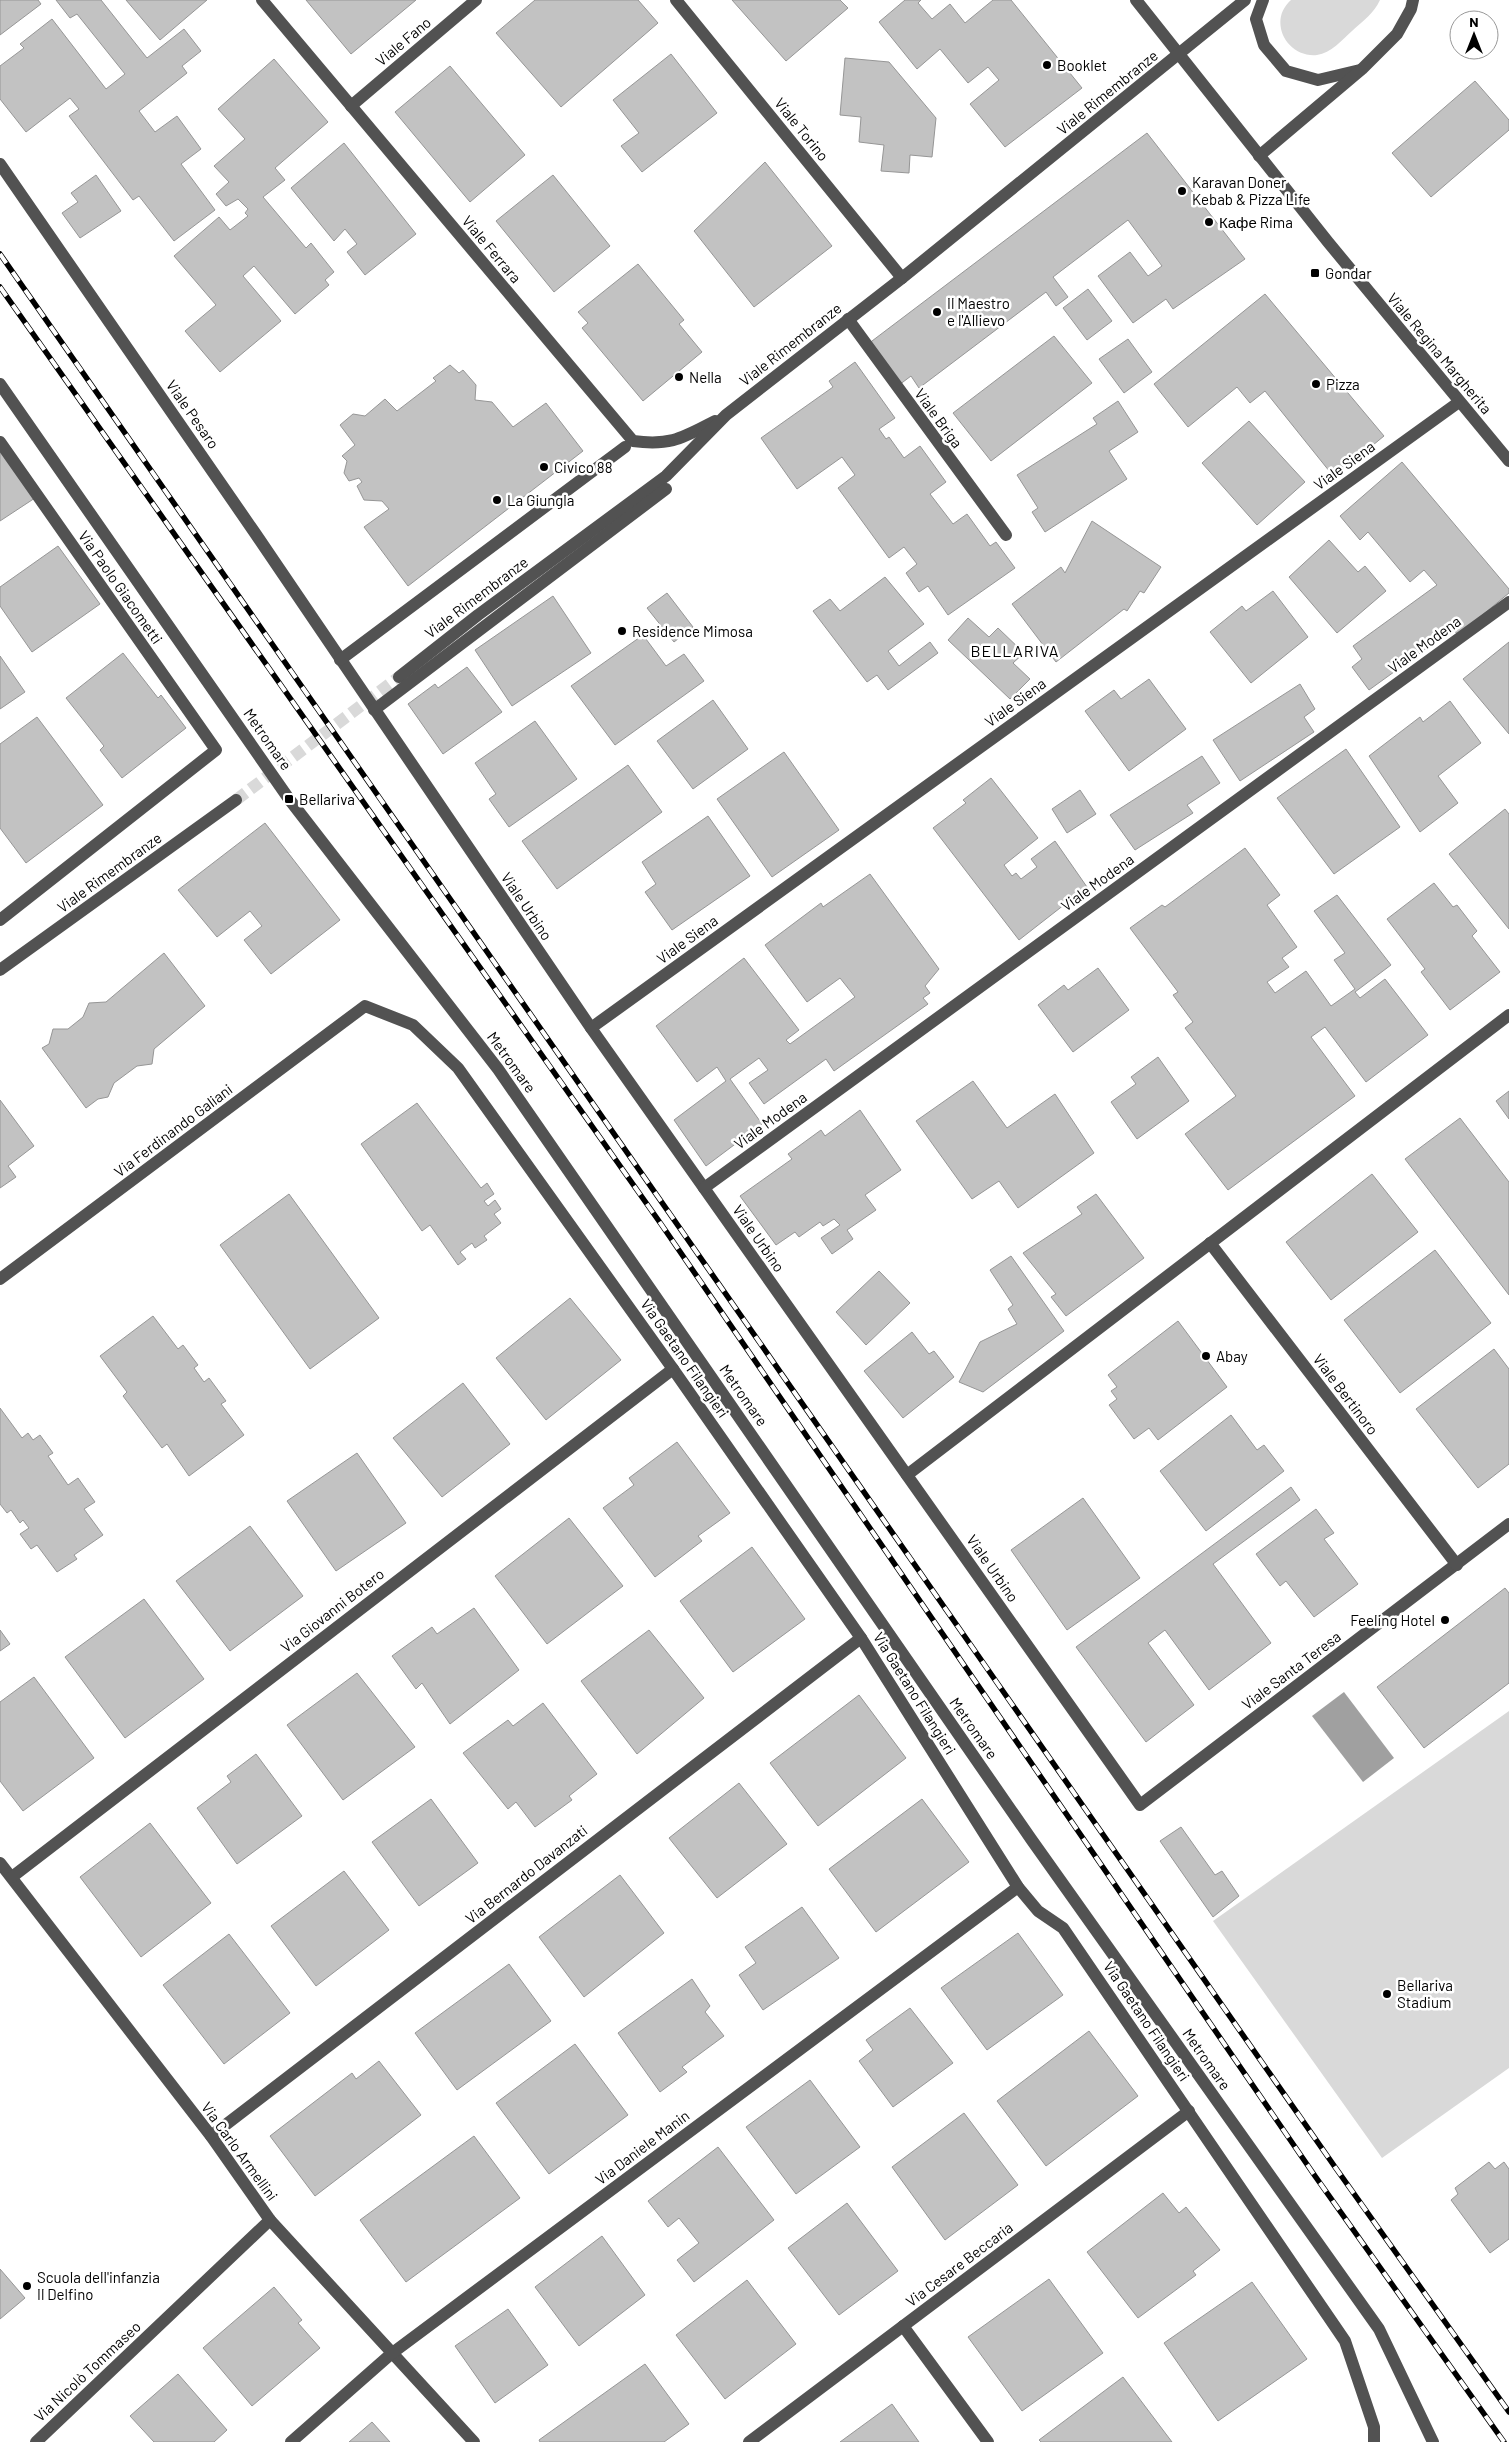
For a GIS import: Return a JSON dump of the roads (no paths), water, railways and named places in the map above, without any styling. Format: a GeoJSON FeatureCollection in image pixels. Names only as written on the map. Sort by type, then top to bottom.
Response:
{"type":"FeatureCollection","features":[{"type":"Feature","properties":{"kind":"street","name":"Viale Ferrara"},"geometry":{"type":"LineString","coordinates":[[262,0],[633,441],[655,444],[678,440],[726,415]]}},
{"type":"Feature","properties":{"kind":"street","name":"Viale Fano"},"geometry":{"type":"LineString","coordinates":[[351,106],[476,0]]}},
{"type":"Feature","properties":{"kind":"street","name":"Viale Torino"},"geometry":{"type":"LineString","coordinates":[[676,0],[902,278]]}},
{"type":"Feature","properties":{"kind":"street","name":"Viale Regina Margherita"},"geometry":{"type":"LineString","coordinates":[[1136,0],[1259,156],[1459,402],[1509,460]]}},
{"type":"Feature","properties":{"kind":"street","name":"Viale Rimembranze"},"geometry":{"type":"LineString","coordinates":[[399,677],[478,615],[666,476],[726,415],[902,278],[1245,0]]}},
{"type":"Feature","properties":{"kind":"street"},"geometry":{"type":"LineString","coordinates":[[1263,0],[1256,19],[1264,45],[1286,71],[1318,80],[1362,69]]}},
{"type":"Feature","properties":{"kind":"street"},"geometry":{"type":"LineString","coordinates":[[1259,156],[1362,69],[1397,34],[1411,3]]}},
{"type":"Feature","properties":{"kind":"street","name":"Viale Pesaro"},"geometry":{"type":"LineString","coordinates":[[0,164],[250,524],[356,685]]}},
{"type":"Feature","properties":{"kind":"street","name":"Viale Briga"},"geometry":{"type":"LineString","coordinates":[[848,319],[1006,535]]}},
{"type":"Feature","properties":{"kind":"street","name":"Metromare"},"geometry":{"type":"LineString","coordinates":[[0,384],[289,798],[498,1069],[1031,1839],[1373,2321],[1433,2442]]}},
{"type":"Feature","properties":{"kind":"street","name":"Viale Siena"},"geometry":{"type":"LineString","coordinates":[[591,1028],[1459,402]]}},
{"type":"Feature","properties":{"kind":"street","name":"Via Paolo Giacometti"},"geometry":{"type":"LineString","coordinates":[[0,442],[216,750],[0,920]]}},
{"type":"Feature","properties":{"kind":"street"},"geometry":{"type":"LineString","coordinates":[[340,660],[625,447]]}},
{"type":"Feature","properties":{"kind":"street"},"geometry":{"type":"LineString","coordinates":[[374,710],[666,489]]}},
{"type":"Feature","properties":{"kind":"street","name":"Viale Modena"},"geometry":{"type":"LineString","coordinates":[[704,1188],[1509,602]]}},
{"type":"Feature","properties":{"kind":"street","name":"Viale Urbino"},"geometry":{"type":"LineString","coordinates":[[356,685],[591,1028],[1140,1805]]}},
{"type":"Feature","properties":{"kind":"street","name":"Viale Rimembranze"},"geometry":{"type":"LineString","coordinates":[[0,970],[236,800]]}},
{"type":"Feature","properties":{"kind":"street","name":"Via Ferdinando Galiani"},"geometry":{"type":"LineString","coordinates":[[0,1279],[365,1006]]}},
{"type":"Feature","properties":{"kind":"street","name":"Via Gaetano Filangieri"},"geometry":{"type":"LineString","coordinates":[[365,1006],[412,1025],[458,1068],[673,1369],[860,1638],[1018,1887],[1038,1910],[1063,1928],[1345,2341],[1374,2427],[1374,2442]]}},
{"type":"Feature","properties":{"kind":"street"},"geometry":{"type":"LineString","coordinates":[[907,1475],[1509,1015]]}},
{"type":"Feature","properties":{"kind":"street","name":"Viale Bertinoro"},"geometry":{"type":"LineString","coordinates":[[1210,1243],[1456,1565]]}},
{"type":"Feature","properties":{"kind":"street","name":"Via Giovanni Botero"},"geometry":{"type":"LineString","coordinates":[[12,1877],[673,1369]]}},
{"type":"Feature","properties":{"kind":"street","name":"Viale Santa Teresa"},"geometry":{"type":"LineString","coordinates":[[1140,1805],[1509,1524]]}},
{"type":"Feature","properties":{"kind":"street","name":"Via Bernardo Davanzati"},"geometry":{"type":"LineString","coordinates":[[211,2136],[860,1638]]}},
{"type":"Feature","properties":{"kind":"street","name":"Via Carlo Armellini"},"geometry":{"type":"LineString","coordinates":[[0,1863],[211,2136],[270,2220],[391,2354],[474,2442]]}},
{"type":"Feature","properties":{"kind":"street","name":"Via Daniele Manin"},"geometry":{"type":"LineString","coordinates":[[291,2442],[391,2354],[1018,1887]]}},
{"type":"Feature","properties":{"kind":"street","name":"Via Cesare Beccaria"},"geometry":{"type":"LineString","coordinates":[[749,2442],[1189,2111]]}},
{"type":"Feature","properties":{"kind":"street","name":"Via Nicolò Tommaseo"},"geometry":{"type":"LineString","coordinates":[[36,2442],[270,2220]]}},
{"type":"Feature","properties":{"kind":"street"},"geometry":{"type":"LineString","coordinates":[[903,2326],[988,2442]]}},
{"type":"Feature","properties":{"kind":"tunnel"},"geometry":{"type":"LineString","coordinates":[[236,800],[399,677]]}},
{"type":"Feature","properties":{"kind":"railway"},"geometry":{"type":"LineString","coordinates":[[0,254],[1335,2167],[1509,2412]]}},
{"type":"Feature","properties":{"kind":"railway"},"geometry":{"type":"LineString","coordinates":[[0,287],[661,1224],[1315,2176],[1504,2442]]}},
{"type":"Feature","properties":{"kind":"place","name":"Booklet"},"geometry":{"type":"Point","coordinates":[1047,65]}},
{"type":"Feature","properties":{"kind":"place","name":"Karavan Doner Kebab & Pizza Life"},"geometry":{"type":"Point","coordinates":[1182,191]}},
{"type":"Feature","properties":{"kind":"place","name":"Кафе Rima"},"geometry":{"type":"Point","coordinates":[1209,222]}},
{"type":"Feature","properties":{"kind":"place","name":"Gondar"},"geometry":{"type":"Point","coordinates":[1315,273]}},
{"type":"Feature","properties":{"kind":"place","name":"Il Maestro e l'Allievo"},"geometry":{"type":"Point","coordinates":[937,312]}},
{"type":"Feature","properties":{"kind":"place","name":"Nella"},"geometry":{"type":"Point","coordinates":[679,377]}},
{"type":"Feature","properties":{"kind":"place","name":"Pizza"},"geometry":{"type":"Point","coordinates":[1316,384]}},
{"type":"Feature","properties":{"kind":"place","name":"Civico 88"},"geometry":{"type":"Point","coordinates":[544,467]}},
{"type":"Feature","properties":{"kind":"place","name":"La Giungla"},"geometry":{"type":"Point","coordinates":[497,500]}},
{"type":"Feature","properties":{"kind":"place","name":"Residence Mimosa"},"geometry":{"type":"Point","coordinates":[622,631]}},
{"type":"Feature","properties":{"kind":"place","name":"Bellariva"},"geometry":{"type":"Point","coordinates":[289,799]}},
{"type":"Feature","properties":{"kind":"place","name":"Abay"},"geometry":{"type":"Point","coordinates":[1206,1356]}},
{"type":"Feature","properties":{"kind":"place","name":"Feeling Hotel"},"geometry":{"type":"Point","coordinates":[1445,1620]}},
{"type":"Feature","properties":{"kind":"place","name":"Bellariva Stadium"},"geometry":{"type":"Point","coordinates":[1387,1994]}},
{"type":"Feature","properties":{"kind":"place","name":"Scuola dell'infanzia Il Delfino"},"geometry":{"type":"Point","coordinates":[27,2286]}},
{"type":"Feature","properties":{"kind":"district","name":"BELLARIVA"},"geometry":{"type":"Point","coordinates":[1015,650]}}]}
